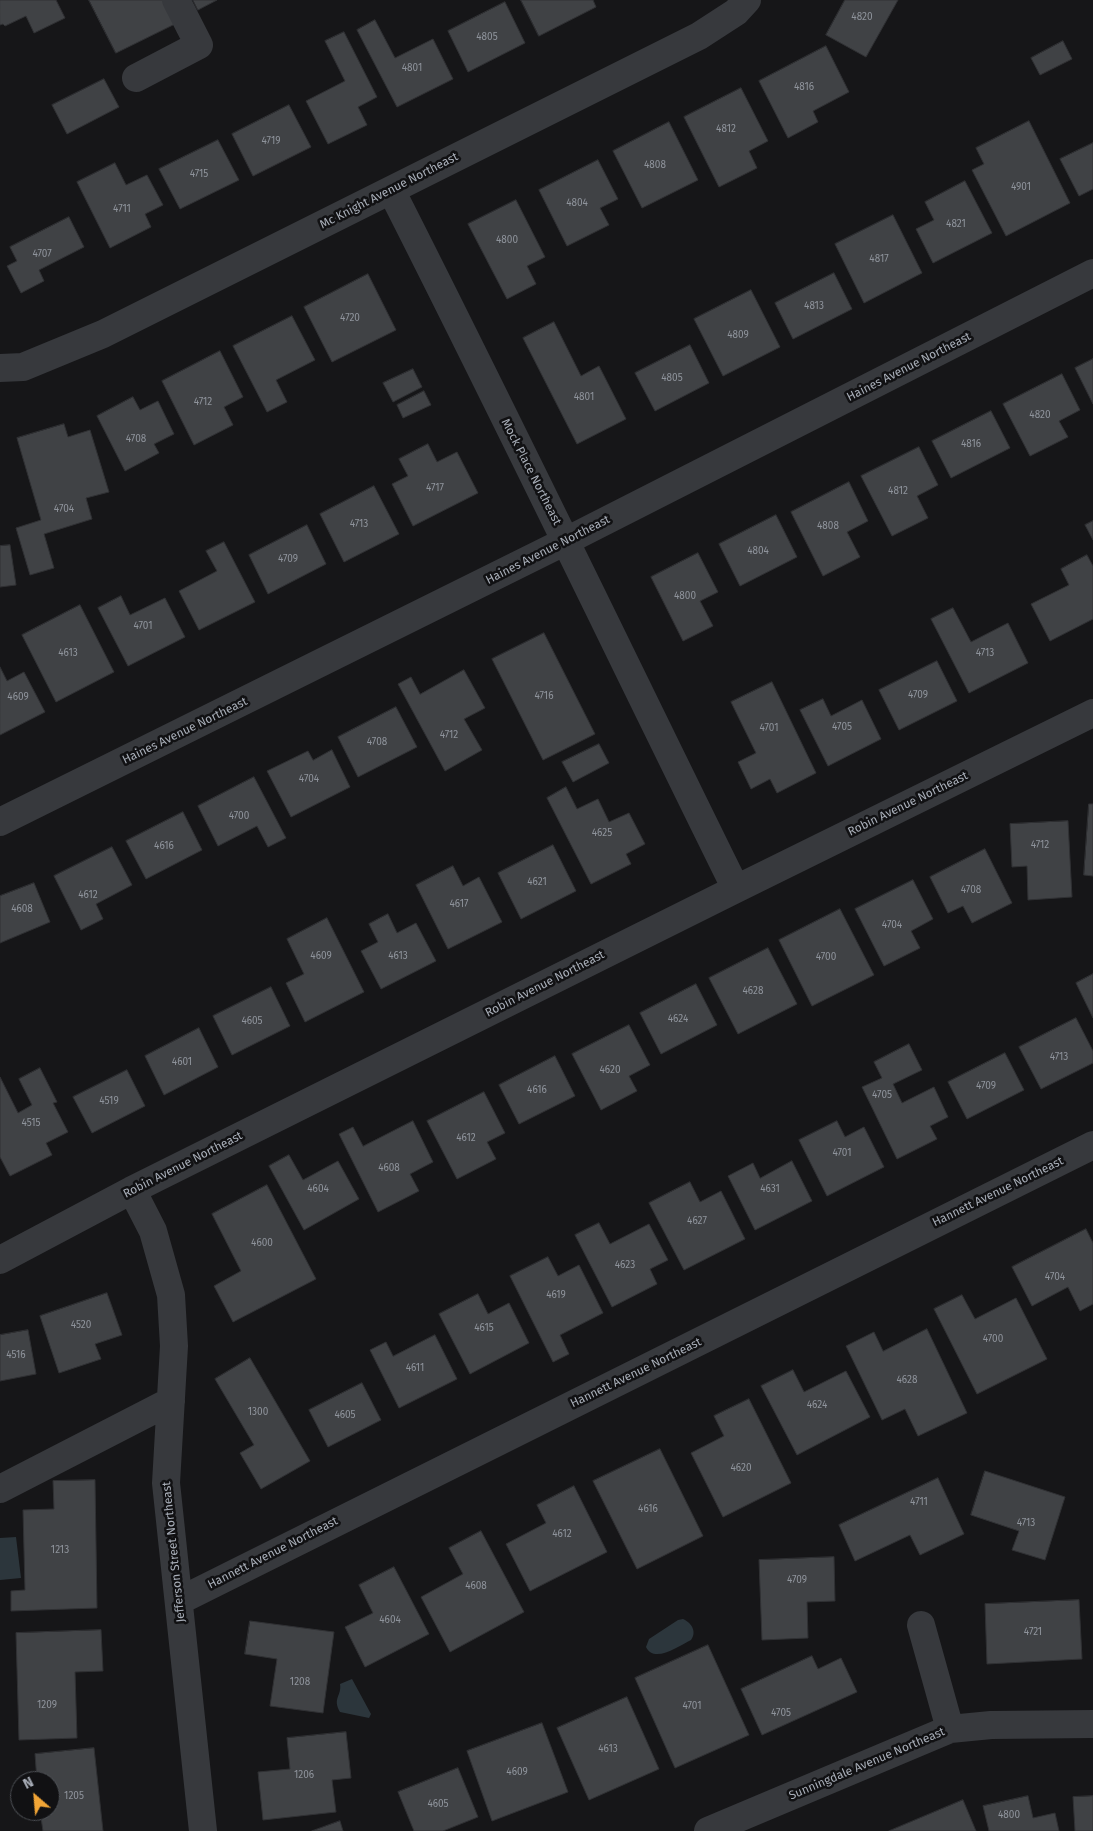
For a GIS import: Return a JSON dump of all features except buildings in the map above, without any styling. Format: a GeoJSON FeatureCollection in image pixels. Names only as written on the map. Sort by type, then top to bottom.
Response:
{"type":"FeatureCollection","features":[{"type":"Feature","properties":{"kind":"street"},"geometry":{"type":"LineString","coordinates":[[136,78],[199,45],[176,0]]}},
{"type":"Feature","properties":{"kind":"street","name":"Mc Knight Avenue Northeast"},"geometry":{"type":"LineString","coordinates":[[11,367],[103,334],[699,36],[736,12],[747,0]]}},
{"type":"Feature","properties":{"kind":"street","name":"Mock Place Northeast"},"geometry":{"type":"LineString","coordinates":[[391,190],[566,541],[736,889]]}},
{"type":"Feature","properties":{"kind":"street","name":"Haines Avenue Northeast"},"geometry":{"type":"LineString","coordinates":[[0,822],[566,541],[1093,273]]}},
{"type":"Feature","properties":{"kind":"street","name":"Robin Avenue Northeast"},"geometry":{"type":"LineString","coordinates":[[0,1260],[132,1190],[1093,712]]}},
{"type":"Feature","properties":{"kind":"street","name":"Hannett Avenue Northeast"},"geometry":{"type":"LineString","coordinates":[[179,1601],[1093,1145]]}},
{"type":"Feature","properties":{"kind":"street","name":"Jefferson Street Northeast"},"geometry":{"type":"LineString","coordinates":[[132,1190],[154,1231],[171,1294],[174,1346],[166,1483],[203,1831]]}},
{"type":"Feature","properties":{"kind":"street"},"geometry":{"type":"LineString","coordinates":[[0,1489],[171,1401]]}},
{"type":"Feature","properties":{"kind":"street"},"geometry":{"type":"LineString","coordinates":[[922,1625],[950,1729]]}},
{"type":"Feature","properties":{"kind":"street","name":"Sunningdale Avenue Northeast"},"geometry":{"type":"LineString","coordinates":[[708,1831],[950,1729],[991,1725],[1093,1724]]}},
{"type":"Feature","properties":{"kind":"shaded area"},"geometry":{"type":"Polygon","coordinates":[[[16,1537],[21,1578],[0,1580],[0,1538],[16,1537]]]}},
{"type":"Feature","properties":{"kind":"shaded area"},"geometry":{"type":"Polygon","coordinates":[[[683,1619],[693,1628],[694,1634],[691,1640],[661,1654],[650,1652],[646,1647],[649,1639],[678,1620],[683,1619]]]}},
{"type":"Feature","properties":{"kind":"shaded area"},"geometry":{"type":"Polygon","coordinates":[[[352,1679],[371,1714],[369,1718],[340,1712],[337,1700],[340,1684],[352,1679]]]}}]}
